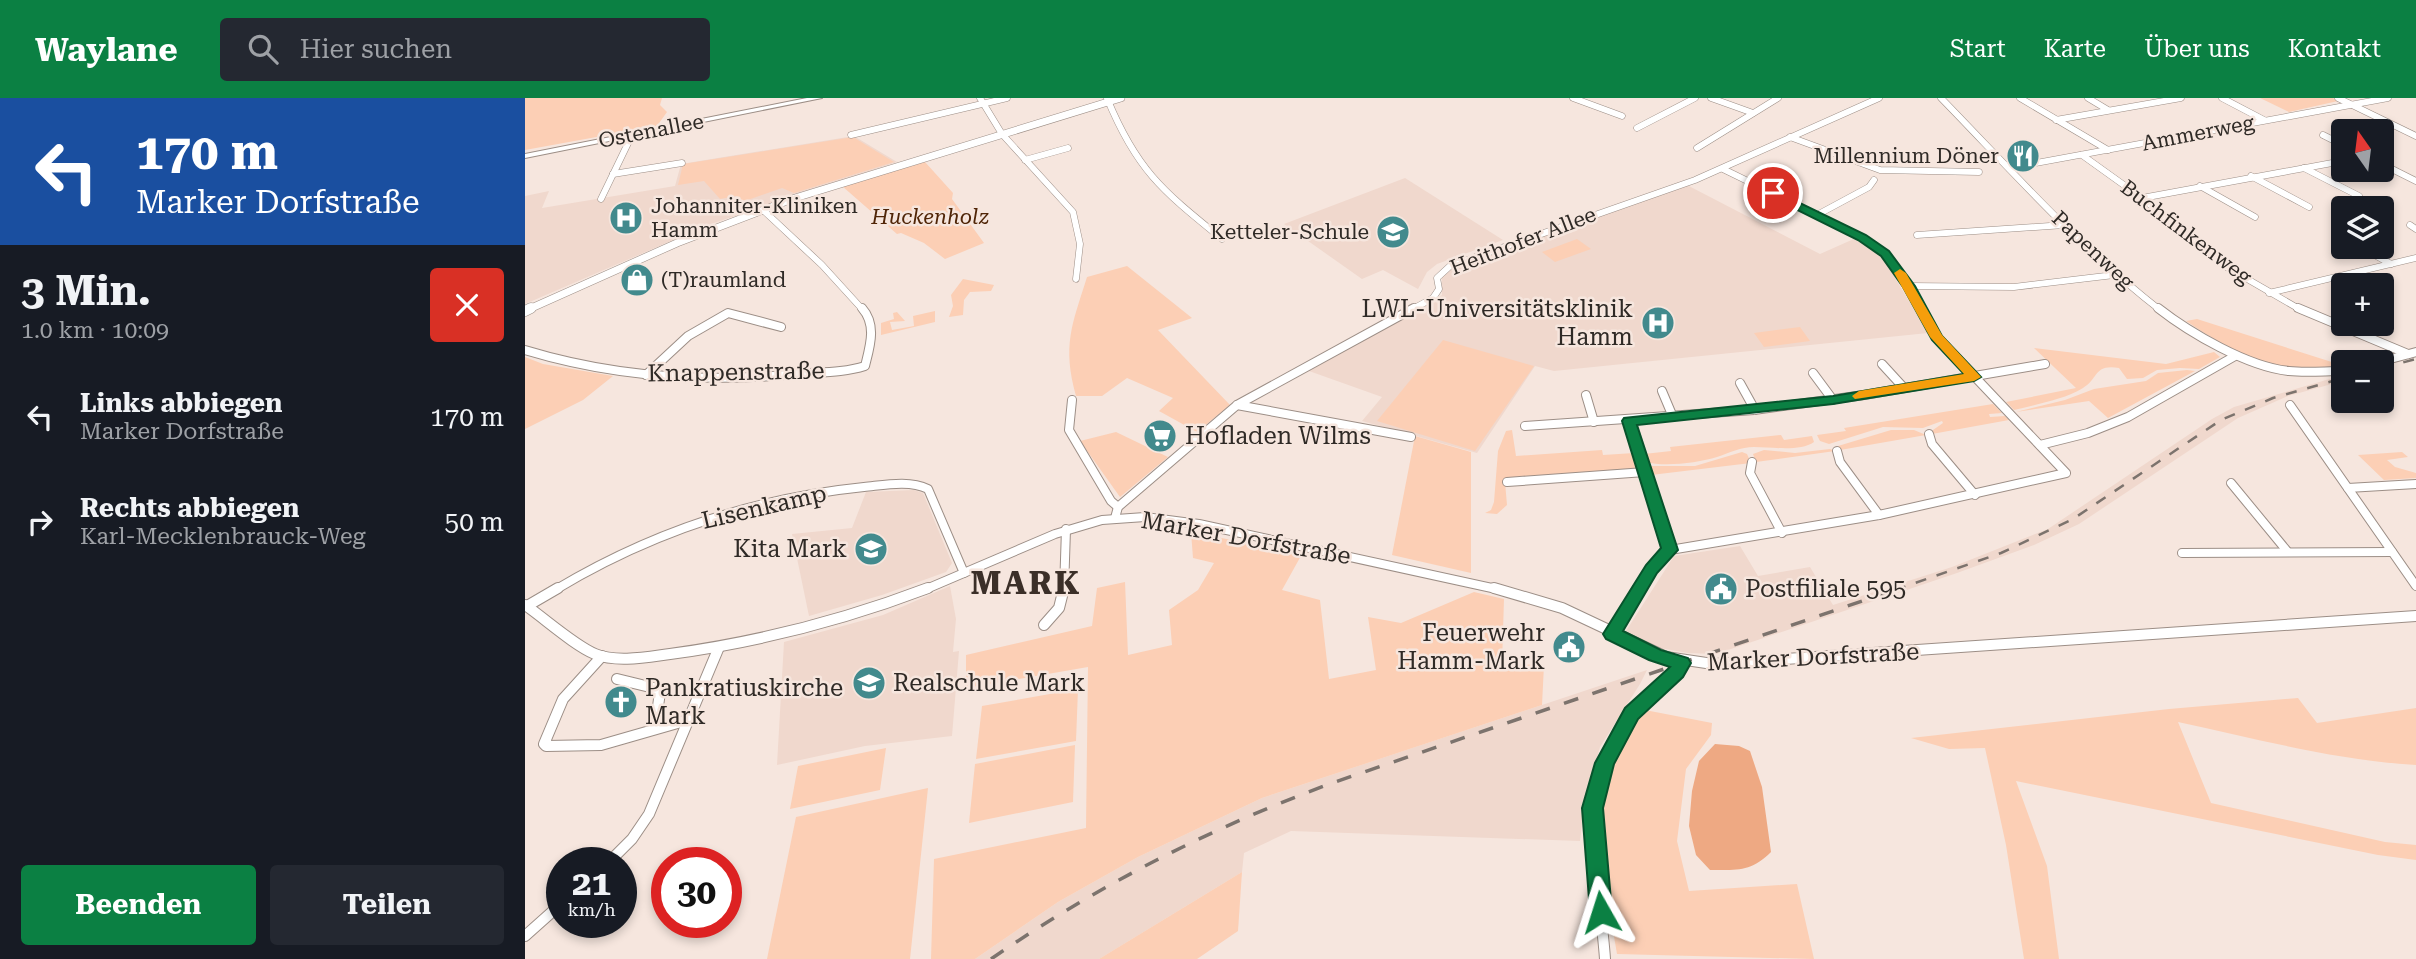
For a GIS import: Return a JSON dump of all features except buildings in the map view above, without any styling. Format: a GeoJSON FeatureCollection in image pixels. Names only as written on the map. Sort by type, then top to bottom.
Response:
{"type":"FeatureCollection","features":[{"type":"Feature","properties":{"kind":"main road","name":"Ostenallee"},"geometry":{"type":"LineString","coordinates":[[525,156],[818,98]]}},
{"type":"Feature","properties":{"kind":"street"},"geometry":{"type":"LineString","coordinates":[[851,135],[982,101],[1007,98]]}},
{"type":"Feature","properties":{"kind":"street"},"geometry":{"type":"LineString","coordinates":[[525,311],[677,243],[763,210],[1107,100],[1121,98]]}},
{"type":"Feature","properties":{"kind":"street"},"geometry":{"type":"LineString","coordinates":[[1573,98],[1622,116]]}},
{"type":"Feature","properties":{"kind":"street"},"geometry":{"type":"LineString","coordinates":[[1637,128],[1695,98]]}},
{"type":"Feature","properties":{"kind":"street"},"geometry":{"type":"LineString","coordinates":[[1711,98],[1753,113]]}},
{"type":"Feature","properties":{"kind":"street"},"geometry":{"type":"LineString","coordinates":[[1697,148],[1778,98]]}},
{"type":"Feature","properties":{"kind":"street","name":"Heithofer Allee"},"geometry":{"type":"LineString","coordinates":[[1118,507],[1237,405],[1433,298],[1437,294],[1437,278],[1450,266],[1723,169],[1879,98]]}},
{"type":"Feature","properties":{"kind":"street","name":"Papenweg"},"geometry":{"type":"LineString","coordinates":[[1941,98],[2114,275],[2201,338],[2235,356],[2276,370],[2311,374],[2331,372]]}},
{"type":"Feature","properties":{"kind":"street"},"geometry":{"type":"LineString","coordinates":[[2020,98],[2108,150]]}},
{"type":"Feature","properties":{"kind":"street"},"geometry":{"type":"LineString","coordinates":[[2088,98],[2108,110]]}},
{"type":"Feature","properties":{"kind":"street"},"geometry":{"type":"LineString","coordinates":[[2056,120],[2157,99],[2181,98]]}},
{"type":"Feature","properties":{"kind":"street"},"geometry":{"type":"LineString","coordinates":[[2222,98],[2264,120]]}},
{"type":"Feature","properties":{"kind":"street"},"geometry":{"type":"LineString","coordinates":[[2338,98],[2416,136]]}},
{"type":"Feature","properties":{"kind":"street","name":"Ammerweg"},"geometry":{"type":"LineString","coordinates":[[2009,168],[2388,98]]}},
{"type":"Feature","properties":{"kind":"street"},"geometry":{"type":"LineString","coordinates":[[1107,100],[1136,158],[1148,175],[1222,239]]}},
{"type":"Feature","properties":{"kind":"street"},"geometry":{"type":"LineString","coordinates":[[982,101],[1002,134],[1063,198],[1074,214],[1080,244],[1076,279]]}},
{"type":"Feature","properties":{"kind":"street"},"geometry":{"type":"LineString","coordinates":[[601,199],[632,135]]}},
{"type":"Feature","properties":{"kind":"street"},"geometry":{"type":"LineString","coordinates":[[2322,135],[2331,139]]}},
{"type":"Feature","properties":{"kind":"street"},"geometry":{"type":"LineString","coordinates":[[1790,137],[1880,170],[1979,172]]}},
{"type":"Feature","properties":{"kind":"street"},"geometry":{"type":"LineString","coordinates":[[1025,160],[1068,148]]}},
{"type":"Feature","properties":{"kind":"street","name":"Buchfinkenweg"},"geometry":{"type":"LineString","coordinates":[[2082,155],[2142,198],[2223,265],[2269,293],[2305,312],[2412,353]]}},
{"type":"Feature","properties":{"kind":"street"},"geometry":{"type":"LineString","coordinates":[[2142,198],[2331,162]]}},
{"type":"Feature","properties":{"kind":"street"},"geometry":{"type":"LineString","coordinates":[[613,174],[682,163]]}},
{"type":"Feature","properties":{"kind":"street"},"geometry":{"type":"LineString","coordinates":[[2304,167],[2359,196]]}},
{"type":"Feature","properties":{"kind":"street"},"geometry":{"type":"LineString","coordinates":[[1612,634],[1652,569],[1662,555],[1670,550],[1879,516],[2066,473],[1937,337],[1909,286],[1880,249],[1723,169]]}},
{"type":"Feature","properties":{"kind":"street"},"geometry":{"type":"LineString","coordinates":[[2394,170],[2416,181]]}},
{"type":"Feature","properties":{"kind":"street"},"geometry":{"type":"LineString","coordinates":[[2251,176],[2308,207]]}},
{"type":"Feature","properties":{"kind":"street"},"geometry":{"type":"LineString","coordinates":[[1817,215],[1868,187],[1874,180]]}},
{"type":"Feature","properties":{"kind":"street"},"geometry":{"type":"LineString","coordinates":[[2200,186],[2255,217]]}},
{"type":"Feature","properties":{"kind":"street","name":"Knappenstraße"},"geometry":{"type":"LineString","coordinates":[[525,350],[586,367],[646,375],[708,378],[797,375],[865,366],[872,327],[866,311],[763,210]]}},
{"type":"Feature","properties":{"kind":"street"},"geometry":{"type":"LineString","coordinates":[[1917,235],[2064,225]]}},
{"type":"Feature","properties":{"kind":"street"},"geometry":{"type":"LineString","coordinates":[[2269,293],[2416,258]]}},
{"type":"Feature","properties":{"kind":"street"},"geometry":{"type":"LineString","coordinates":[[2382,259],[2391,264]]}},
{"type":"Feature","properties":{"kind":"street"},"geometry":{"type":"LineString","coordinates":[[1909,286],[2014,287],[2114,275]]}},
{"type":"Feature","properties":{"kind":"street"},"geometry":{"type":"LineString","coordinates":[[646,375],[688,336],[728,313],[781,327]]}},
{"type":"Feature","properties":{"kind":"street"},"geometry":{"type":"LineString","coordinates":[[2394,358],[2412,353]]}},
{"type":"Feature","properties":{"kind":"street"},"geometry":{"type":"LineString","coordinates":[[2040,444],[2088,433],[2121,421],[2235,356]]}},
{"type":"Feature","properties":{"kind":"street"},"geometry":{"type":"LineString","coordinates":[[1882,363],[1904,388]]}},
{"type":"Feature","properties":{"kind":"street"},"geometry":{"type":"LineString","coordinates":[[1525,426],[1629,421],[1755,410],[1833,400],[2045,364]]}},
{"type":"Feature","properties":{"kind":"street"},"geometry":{"type":"LineString","coordinates":[[1813,373],[1833,400]]}},
{"type":"Feature","properties":{"kind":"street"},"geometry":{"type":"LineString","coordinates":[[1740,383],[1755,410]]}},
{"type":"Feature","properties":{"kind":"street"},"geometry":{"type":"LineString","coordinates":[[1662,391],[1673,417]]}},
{"type":"Feature","properties":{"kind":"street"},"geometry":{"type":"LineString","coordinates":[[1586,395],[1594,422]]}},
{"type":"Feature","properties":{"kind":"street"},"geometry":{"type":"LineString","coordinates":[[1072,400],[1069,430],[1111,501],[1118,507],[1115,518]]}},
{"type":"Feature","properties":{"kind":"street"},"geometry":{"type":"LineString","coordinates":[[1237,405],[1411,438]]}},
{"type":"Feature","properties":{"kind":"street"},"geometry":{"type":"LineString","coordinates":[[2290,405],[2416,586]]}},
{"type":"Feature","properties":{"kind":"street"},"geometry":{"type":"LineString","coordinates":[[1629,421],[1670,550]]}},
{"type":"Feature","properties":{"kind":"street"},"geometry":{"type":"LineString","coordinates":[[1929,434],[1932,444],[1975,495]]}},
{"type":"Feature","properties":{"kind":"street"},"geometry":{"type":"LineString","coordinates":[[1837,451],[1840,461],[1879,516]]}},
{"type":"Feature","properties":{"kind":"street"},"geometry":{"type":"LineString","coordinates":[[1752,462],[1750,474],[1782,533]]}},
{"type":"Feature","properties":{"kind":"street"},"geometry":{"type":"LineString","coordinates":[[1507,482],[1645,472]]}},
{"type":"Feature","properties":{"kind":"street"},"geometry":{"type":"LineString","coordinates":[[2231,483],[2287,551]]}},
{"type":"Feature","properties":{"kind":"street"},"geometry":{"type":"LineString","coordinates":[[2348,488],[2416,484]]}},
{"type":"Feature","properties":{"kind":"street","name":"Lisenkamp"},"geometry":{"type":"LineString","coordinates":[[526,605],[591,568],[676,529],[780,500],[867,487],[908,485],[928,489],[964,573]]}},
{"type":"Feature","properties":{"kind":"street","name":"Marker Dorfstraße"},"geometry":{"type":"LineString","coordinates":[[602,656],[631,657],[719,647],[781,634],[861,612],[964,573],[1066,529],[1115,518],[1163,519],[1491,587],[1556,606],[1656,655],[1682,663],[1713,664],[1955,649],[2416,616]]}},
{"type":"Feature","properties":{"kind":"street"},"geometry":{"type":"LineString","coordinates":[[1044,625],[1059,608],[1064,589],[1066,529]]}},
{"type":"Feature","properties":{"kind":"street"},"geometry":{"type":"LineString","coordinates":[[2182,552],[2392,552]]}},
{"type":"Feature","properties":{"kind":"street"},"geometry":{"type":"LineString","coordinates":[[526,605],[594,654],[602,656],[563,698],[544,744],[572,748],[601,746],[688,720]]}},
{"type":"Feature","properties":{"kind":"street"},"geometry":{"type":"LineString","coordinates":[[624,847],[649,814],[705,686],[719,647]]}},
{"type":"Feature","properties":{"kind":"street"},"geometry":{"type":"LineString","coordinates":[[1605,959],[1593,808],[1605,763],[1619,733],[1632,714],[1682,663]]}},
{"type":"Feature","properties":{"kind":"street"},"geometry":{"type":"LineString","coordinates":[[617,680],[658,689],[660,692],[655,728]]}},
{"type":"Feature","properties":{"kind":"street"},"geometry":{"type":"LineString","coordinates":[[525,936],[546,917]]}},
{"type":"Feature","properties":{"kind":"shaded area","name":"Johanniter-Kliniken Hamm"},"geometry":{"type":"Polygon","coordinates":[[[854,136],[897,162],[708,225],[525,304],[525,196],[549,191],[542,208],[675,186],[681,164],[854,136]]]}},
{"type":"Feature","properties":{"kind":"shaded area","name":"Ketteler-Schule"},"geometry":{"type":"Polygon","coordinates":[[[1405,178],[1503,240],[1437,264],[1427,272],[1418,289],[1383,270],[1362,279],[1284,224],[1405,178]]]}},
{"type":"Feature","properties":{"kind":"shaded area","name":"LWL-Universitätsklinik Hamm"},"geometry":{"type":"Polygon","coordinates":[[[1685,184],[1820,254],[1856,238],[1873,248],[1885,261],[1928,333],[1554,371],[1535,366],[1477,453],[1362,421],[1382,397],[1309,371],[1442,295],[1442,276],[1460,264],[1685,184]]]}},
{"type":"Feature","properties":{"kind":"shaded area"},"geometry":{"type":"Polygon","coordinates":[[[2331,379],[2331,384],[2288,396],[2238,418],[2079,524],[2034,545],[1957,573],[1716,654],[1688,653],[1654,647],[1626,631],[1674,556],[1740,546],[1758,576],[1810,567],[1833,605],[1952,567],[2048,529],[2234,407],[2331,379]]]}},
{"type":"Feature","properties":{"kind":"shaded area","name":"Kita Mark"},"geometry":{"type":"Polygon","coordinates":[[[914,490],[923,493],[952,563],[946,572],[882,595],[809,616],[792,534],[852,528],[866,492],[914,490]]]}},
{"type":"Feature","properties":{"kind":"shaded area","name":"Realschule Mark"},"geometry":{"type":"Polygon","coordinates":[[[950,586],[956,619],[953,652],[959,651],[952,736],[865,746],[777,765],[784,642],[883,615],[950,586]]]}},
{"type":"Feature","properties":{"kind":"shaded area"},"geometry":{"type":"Polygon","coordinates":[[[1647,670],[1600,747],[1584,804],[1580,841],[1291,831],[1244,853],[1242,872],[1099,959],[975,959],[1058,902],[1138,857],[1262,798],[1647,670]]]}},
{"type":"Feature","properties":{"kind":"shaded area"},"geometry":{"type":"Polygon","coordinates":[[[1715,744],[1739,746],[1750,751],[1762,787],[1771,852],[1764,859],[1743,869],[1710,870],[1696,855],[1689,826],[1692,791],[1699,761],[1715,744]]]}},
{"type":"Feature","properties":{"kind":"green space"},"geometry":{"type":"Polygon","coordinates":[[[525,98],[662,98],[660,105],[667,112],[657,126],[525,150],[525,98]]]}},
{"type":"Feature","properties":{"kind":"green space"},"geometry":{"type":"Polygon","coordinates":[[[2260,98],[2333,98],[2338,101],[2289,112],[2260,98]]]}},
{"type":"Feature","properties":{"kind":"green space"},"geometry":{"type":"Polygon","coordinates":[[[853,137],[894,162],[794,193],[782,188],[745,201],[737,196],[720,199],[704,181],[678,185],[683,164],[853,137]]]}},
{"type":"Feature","properties":{"kind":"green space","name":"Huckenholz"},"geometry":{"type":"Polygon","coordinates":[[[925,162],[953,193],[952,199],[984,243],[945,259],[924,243],[901,233],[897,234],[842,186],[925,162]]]}},
{"type":"Feature","properties":{"kind":"green space"},"geometry":{"type":"Polygon","coordinates":[[[1577,239],[1591,249],[1555,262],[1542,252],[1577,239]]]}},
{"type":"Feature","properties":{"kind":"green space"},"geometry":{"type":"Polygon","coordinates":[[[1127,266],[1192,318],[1158,330],[1230,405],[1197,432],[1159,411],[1173,398],[1127,378],[1102,396],[1076,396],[1069,349],[1073,322],[1087,277],[1127,266]]]}},
{"type":"Feature","properties":{"kind":"green space"},"geometry":{"type":"Polygon","coordinates":[[[963,279],[994,285],[991,291],[970,292],[964,300],[963,315],[949,317],[953,306],[951,295],[963,279]]]}},
{"type":"Feature","properties":{"kind":"green space"},"geometry":{"type":"Polygon","coordinates":[[[935,311],[935,322],[881,335],[881,323],[894,319],[893,313],[897,312],[905,321],[890,322],[892,330],[914,326],[913,316],[935,311]]]}},
{"type":"Feature","properties":{"kind":"green space"},"geometry":{"type":"Polygon","coordinates":[[[2197,319],[2331,362],[2331,366],[2298,369],[2258,360],[2220,342],[2186,321],[2197,319]]]}},
{"type":"Feature","properties":{"kind":"green space"},"geometry":{"type":"Polygon","coordinates":[[[1800,327],[1810,341],[1764,347],[1754,333],[1800,327]]]}},
{"type":"Feature","properties":{"kind":"green space"},"geometry":{"type":"Polygon","coordinates":[[[1443,340],[1534,366],[1475,451],[1377,421],[1443,340]]]}},
{"type":"Feature","properties":{"kind":"green space"},"geometry":{"type":"Polygon","coordinates":[[[2034,348],[2166,364],[2214,352],[2220,357],[2199,369],[2157,370],[2143,378],[2127,379],[2119,368],[2105,368],[2088,384],[2067,396],[2014,410],[2006,402],[2076,388],[2034,348]]]}},
{"type":"Feature","properties":{"kind":"green space"},"geometry":{"type":"Polygon","coordinates":[[[525,357],[543,364],[613,376],[583,400],[525,429],[525,357]]]}},
{"type":"Feature","properties":{"kind":"green space"},"geometry":{"type":"Polygon","coordinates":[[[2195,371],[2108,418],[2089,401],[2016,412],[2065,400],[2094,389],[2146,381],[2158,373],[2195,371]]]}},
{"type":"Feature","properties":{"kind":"green space"},"geometry":{"type":"Polygon","coordinates":[[[1993,404],[2002,413],[1989,414],[1990,417],[2005,416],[2009,420],[1932,434],[1942,421],[1923,428],[1883,427],[1829,444],[1820,441],[1817,435],[1846,431],[1844,428],[1993,404]]]}},
{"type":"Feature","properties":{"kind":"green space"},"geometry":{"type":"Polygon","coordinates":[[[1512,430],[1516,456],[1602,450],[1603,455],[1634,453],[1640,472],[1505,482],[1507,505],[1497,514],[1485,513],[1491,510],[1494,502],[1498,451],[1506,431],[1512,430]]]}},
{"type":"Feature","properties":{"kind":"green space"},"geometry":{"type":"Polygon","coordinates":[[[1891,430],[1914,430],[1926,435],[1840,450],[1838,446],[1891,430]]]}},
{"type":"Feature","properties":{"kind":"green space"},"geometry":{"type":"Polygon","coordinates":[[[1116,432],[1168,457],[1120,497],[1080,441],[1116,432]]]}},
{"type":"Feature","properties":{"kind":"green space"},"geometry":{"type":"Polygon","coordinates":[[[1781,435],[1784,440],[1812,436],[1814,442],[1794,448],[1744,448],[1681,464],[1646,462],[1644,454],[1671,451],[1670,447],[1781,435]]]}},
{"type":"Feature","properties":{"kind":"green space"},"geometry":{"type":"Polygon","coordinates":[[[1415,436],[1471,452],[1471,573],[1392,555],[1415,436]]]}},
{"type":"Feature","properties":{"kind":"green space"},"geometry":{"type":"Polygon","coordinates":[[[1830,449],[1835,451],[1756,462],[1753,454],[1764,450],[1795,453],[1830,449]]]}},
{"type":"Feature","properties":{"kind":"green space"},"geometry":{"type":"Polygon","coordinates":[[[1742,452],[1747,454],[1751,463],[1651,475],[1647,466],[1695,466],[1742,452]]]}},
{"type":"Feature","properties":{"kind":"green space"},"geometry":{"type":"Polygon","coordinates":[[[2402,452],[2408,457],[2387,460],[2395,467],[2416,473],[2416,478],[2384,480],[2358,455],[2402,452]]]}},
{"type":"Feature","properties":{"kind":"green space"},"geometry":{"type":"Polygon","coordinates":[[[1191,532],[1302,554],[1282,590],[1320,600],[1329,679],[1376,670],[1368,617],[1401,623],[1474,592],[1504,599],[1502,664],[1544,665],[1542,705],[1262,798],[1138,857],[1058,902],[975,959],[931,959],[934,859],[1086,828],[1088,667],[966,688],[966,655],[1092,626],[1097,588],[1125,582],[1128,655],[1172,645],[1169,610],[1198,590],[1214,563],[1193,558],[1191,532]]]}},
{"type":"Feature","properties":{"kind":"green space"},"geometry":{"type":"Polygon","coordinates":[[[1078,689],[1076,741],[976,759],[982,706],[1078,689]]]}},
{"type":"Feature","properties":{"kind":"green space"},"geometry":{"type":"Polygon","coordinates":[[[2298,698],[2317,723],[2416,708],[2416,765],[2326,754],[2178,722],[2211,803],[2385,842],[2416,845],[2416,860],[2378,855],[2016,781],[2047,866],[2059,959],[2024,959],[2006,845],[1985,748],[1949,749],[1911,738],[2169,709],[2298,698]]]}},
{"type":"Feature","properties":{"kind":"green space"},"geometry":{"type":"Polygon","coordinates":[[[1645,710],[1712,723],[1711,735],[1686,769],[1677,841],[1689,891],[1797,884],[1814,959],[1617,954],[1605,877],[1602,826],[1604,801],[1618,751],[1645,710]]]}},
{"type":"Feature","properties":{"kind":"green space"},"geometry":{"type":"Polygon","coordinates":[[[1075,745],[1073,802],[969,823],[975,764],[1075,745]]]}},
{"type":"Feature","properties":{"kind":"green space"},"geometry":{"type":"Polygon","coordinates":[[[886,748],[880,790],[790,809],[798,766],[886,748]]]}},
{"type":"Feature","properties":{"kind":"green space"},"geometry":{"type":"Polygon","coordinates":[[[928,788],[910,959],[767,959],[796,817],[928,788]]]}},
{"type":"Feature","properties":{"kind":"green space"},"geometry":{"type":"Polygon","coordinates":[[[1242,872],[1238,931],[1197,959],[1099,959],[1242,872]]]}},
{"type":"Feature","properties":{"kind":"railway"},"geometry":{"type":"LineString","coordinates":[[2394,365],[2416,359]]}},
{"type":"Feature","properties":{"kind":"railway"},"geometry":{"type":"LineString","coordinates":[[1895,590],[2001,553],[2073,519],[2221,420],[2273,398],[2331,381]]}},
{"type":"Feature","properties":{"kind":"railway"},"geometry":{"type":"LineString","coordinates":[[991,959],[1115,882],[1201,838],[1289,799],[1900,588]]}},
{"type":"Feature","properties":{"kind":"slow traffic"},"geometry":{"type":"LineString","coordinates":[[1859,396],[1974,377],[1937,337],[1900,273]]}},
{"type":"Feature","properties":{"kind":"place","name":"Millennium Döner"},"geometry":{"type":"Point","coordinates":[2023,156]}},
{"type":"Feature","properties":{"kind":"place","name":"Johanniter-Kliniken Hamm"},"geometry":{"type":"Point","coordinates":[626,218]}},
{"type":"Feature","properties":{"kind":"place","name":"Ketteler-Schule"},"geometry":{"type":"Point","coordinates":[1393,232]}},
{"type":"Feature","properties":{"kind":"place","name":"(T)raumland"},"geometry":{"type":"Point","coordinates":[637,280]}},
{"type":"Feature","properties":{"kind":"place","name":"LWL-Universitätsklinik Hamm"},"geometry":{"type":"Point","coordinates":[1658,323]}},
{"type":"Feature","properties":{"kind":"place","name":"Hofladen Wilms"},"geometry":{"type":"Point","coordinates":[1160,436]}},
{"type":"Feature","properties":{"kind":"place","name":"Kita Mark"},"geometry":{"type":"Point","coordinates":[871,549]}},
{"type":"Feature","properties":{"kind":"place","name":"Postfiliale 595"},"geometry":{"type":"Point","coordinates":[1721,589]}},
{"type":"Feature","properties":{"kind":"place","name":"Feuerwehr Hamm-Mark"},"geometry":{"type":"Point","coordinates":[1569,647]}},
{"type":"Feature","properties":{"kind":"place","name":"Realschule Mark"},"geometry":{"type":"Point","coordinates":[869,683]}},
{"type":"Feature","properties":{"kind":"place","name":"Pankratiuskirche Mark"},"geometry":{"type":"Point","coordinates":[621,702]}},
{"type":"Feature","properties":{"kind":"district","name":"MARK"},"geometry":{"type":"Point","coordinates":[1026,583]}},
{"type":"Feature","properties":{"kind":"route"},"geometry":{"type":"LineString","coordinates":[[1601,912],[1593,808],[1605,763],[1619,733],[1632,714],[1682,663],[1656,655],[1612,634],[1652,569],[1662,555],[1670,550],[1629,421],[1755,410],[1974,377],[1937,337],[1909,286],[1885,254],[1862,237],[1773,193]]}}]}
